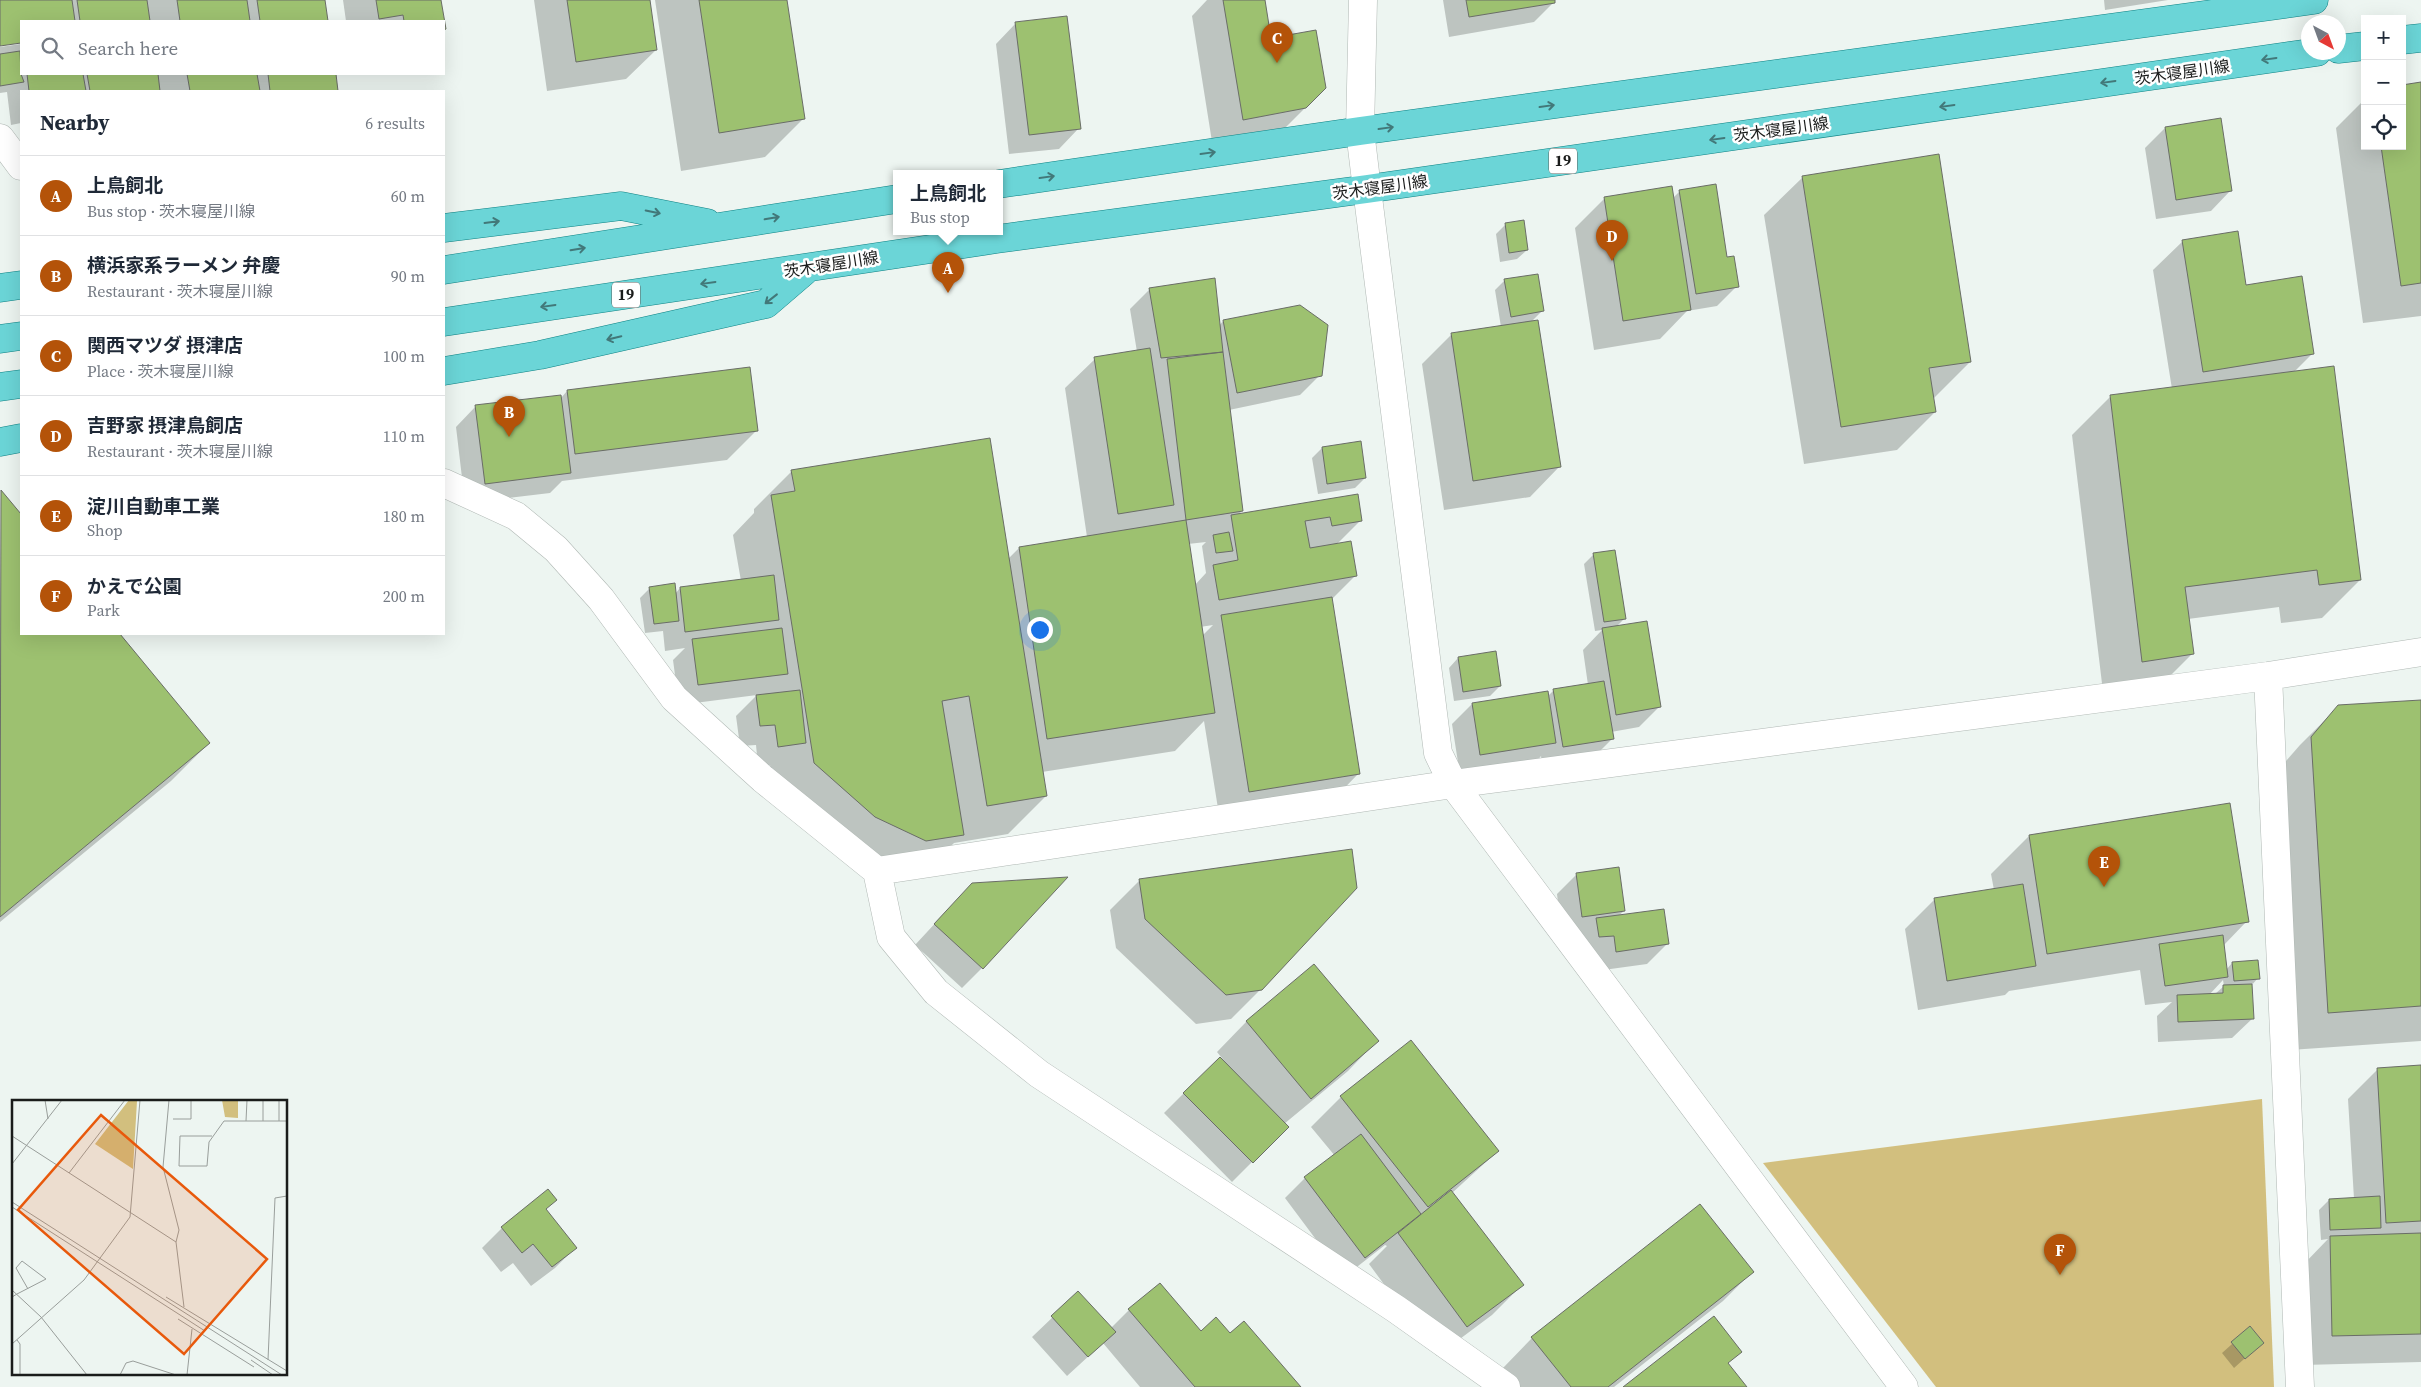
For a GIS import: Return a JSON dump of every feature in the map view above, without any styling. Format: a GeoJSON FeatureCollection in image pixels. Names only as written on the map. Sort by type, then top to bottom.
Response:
{"type":"FeatureCollection","features":[{"type":"Feature","properties":{"kind":"main road"},"geometry":{"type":"LineString","coordinates":[[1003,183],[1360,131],[2314,0]]}},
{"type":"Feature","properties":{"kind":"main road"},"geometry":{"type":"LineString","coordinates":[[2406,40],[2421,38]]}},
{"type":"Feature","properties":{"kind":"main road"},"geometry":{"type":"LineString","coordinates":[[2346,48],[2361,46]]}},
{"type":"Feature","properties":{"kind":"main road","name":"茨木寝屋川線"},"geometry":{"type":"LineString","coordinates":[[445,322],[997,239],[1367,189],[2301,54]]}},
{"type":"Feature","properties":{"kind":"main road"},"geometry":{"type":"LineString","coordinates":[[445,270],[893,200]]}},
{"type":"Feature","properties":{"kind":"main road"},"geometry":{"type":"LineString","coordinates":[[445,228],[621,206],[724,227]]}},
{"type":"Feature","properties":{"kind":"main road"},"geometry":{"type":"LineString","coordinates":[[445,371],[540,355],[766,304],[808,268]]}},
{"type":"Feature","properties":{"kind":"main road"},"geometry":{"type":"LineString","coordinates":[[0,288],[20,285]]}},
{"type":"Feature","properties":{"kind":"main road"},"geometry":{"type":"LineString","coordinates":[[0,339],[20,336]]}},
{"type":"Feature","properties":{"kind":"main road"},"geometry":{"type":"LineString","coordinates":[[0,387],[20,384]]}},
{"type":"Feature","properties":{"kind":"main road"},"geometry":{"type":"LineString","coordinates":[[0,442],[20,438]]}},
{"type":"Feature","properties":{"kind":"street"},"geometry":{"type":"LineString","coordinates":[[1363,0],[1360,131],[1438,752],[1452,784],[1904,1387]]}},
{"type":"Feature","properties":{"kind":"street"},"geometry":{"type":"LineString","coordinates":[[0,138],[20,165]]}},
{"type":"Feature","properties":{"kind":"street"},"geometry":{"type":"LineString","coordinates":[[445,483],[516,516],[556,550],[601,599],[674,698],[763,779],[876,871],[891,937],[936,992],[1038,1074],[1396,1309],[1506,1387]]}},
{"type":"Feature","properties":{"kind":"street"},"geometry":{"type":"LineString","coordinates":[[876,871],[1452,784],[2268,676],[2421,652]]}},
{"type":"Feature","properties":{"kind":"street"},"geometry":{"type":"LineString","coordinates":[[2268,676],[2300,1387]]}},
{"type":"Feature","properties":{"kind":"shaded area"},"geometry":{"type":"Polygon","coordinates":[[[2262,1099],[2274,1387],[1936,1387],[1763,1163],[2262,1099]]]}},
{"type":"Feature","properties":{"kind":"building"},"geometry":{"type":"Polygon","coordinates":[[[0,0],[72,0],[75,20],[20,20],[20,43],[0,46],[0,0]]]}},
{"type":"Feature","properties":{"kind":"building"},"geometry":{"type":"Polygon","coordinates":[[[77,0],[147,0],[150,20],[80,20],[77,0]]]}},
{"type":"Feature","properties":{"kind":"building"},"geometry":{"type":"Polygon","coordinates":[[[177,0],[247,0],[250,20],[180,20],[177,0]]]}},
{"type":"Feature","properties":{"kind":"building"},"geometry":{"type":"Polygon","coordinates":[[[257,0],[325,0],[328,20],[260,20],[257,0]]]}},
{"type":"Feature","properties":{"kind":"building"},"geometry":{"type":"Polygon","coordinates":[[[376,0],[441,0],[444,20],[404,20],[403,15],[379,19],[376,0]]]}},
{"type":"Feature","properties":{"kind":"building"},"geometry":{"type":"Polygon","coordinates":[[[567,0],[650,0],[657,50],[576,62],[567,0]]]}},
{"type":"Feature","properties":{"kind":"building"},"geometry":{"type":"Polygon","coordinates":[[[699,0],[787,0],[805,119],[719,133],[699,0]]]}},
{"type":"Feature","properties":{"kind":"building"},"geometry":{"type":"Polygon","coordinates":[[[1223,0],[1265,0],[1271,38],[1316,30],[1326,88],[1306,108],[1243,120],[1223,0]]]}},
{"type":"Feature","properties":{"kind":"building"},"geometry":{"type":"Polygon","coordinates":[[[1466,0],[1555,0],[1555,3],[1469,17],[1466,0]]]}},
{"type":"Feature","properties":{"kind":"building"},"geometry":{"type":"Polygon","coordinates":[[[1067,16],[1081,129],[1029,135],[1015,22],[1067,16]]]}},
{"type":"Feature","properties":{"kind":"building"},"geometry":{"type":"Polygon","coordinates":[[[20,51],[20,75],[24,82],[0,86],[0,54],[20,51]]]}},
{"type":"Feature","properties":{"kind":"building"},"geometry":{"type":"Polygon","coordinates":[[[27,75],[83,75],[86,90],[29,90],[27,75]]]}},
{"type":"Feature","properties":{"kind":"building"},"geometry":{"type":"Polygon","coordinates":[[[87,75],[158,75],[160,90],[90,90],[87,75]]]}},
{"type":"Feature","properties":{"kind":"building"},"geometry":{"type":"Polygon","coordinates":[[[187,75],[257,75],[260,90],[190,90],[187,75]]]}},
{"type":"Feature","properties":{"kind":"building"},"geometry":{"type":"Polygon","coordinates":[[[268,75],[336,75],[338,90],[270,90],[268,75]]]}},
{"type":"Feature","properties":{"kind":"building"},"geometry":{"type":"Polygon","coordinates":[[[2421,82],[2421,283],[2401,286],[2382,150],[2406,150],[2406,84],[2421,82]]]}},
{"type":"Feature","properties":{"kind":"building"},"geometry":{"type":"Polygon","coordinates":[[[2221,118],[2232,191],[2176,200],[2165,127],[2221,118]]]}},
{"type":"Feature","properties":{"kind":"building"},"geometry":{"type":"Polygon","coordinates":[[[1939,154],[1971,362],[1929,368],[1936,412],[1841,427],[1802,176],[1939,154]]]}},
{"type":"Feature","properties":{"kind":"building"},"geometry":{"type":"Polygon","coordinates":[[[1716,184],[1727,257],[1734,256],[1739,287],[1696,294],[1679,190],[1716,184]]]}},
{"type":"Feature","properties":{"kind":"building"},"geometry":{"type":"Polygon","coordinates":[[[1672,186],[1691,310],[1623,321],[1604,197],[1672,186]]]}},
{"type":"Feature","properties":{"kind":"building"},"geometry":{"type":"Polygon","coordinates":[[[1524,220],[1528,250],[1509,253],[1505,223],[1524,220]]]}},
{"type":"Feature","properties":{"kind":"building"},"geometry":{"type":"Polygon","coordinates":[[[2238,231],[2246,285],[2302,276],[2314,354],[2203,372],[2182,240],[2238,231]]]}},
{"type":"Feature","properties":{"kind":"building"},"geometry":{"type":"Polygon","coordinates":[[[1538,274],[1544,311],[1511,317],[1504,279],[1538,274]]]}},
{"type":"Feature","properties":{"kind":"building"},"geometry":{"type":"Polygon","coordinates":[[[1215,278],[1223,352],[1161,358],[1149,288],[1215,278]]]}},
{"type":"Feature","properties":{"kind":"building"},"geometry":{"type":"Polygon","coordinates":[[[1300,305],[1328,325],[1322,376],[1237,393],[1223,320],[1300,305]]]}},
{"type":"Feature","properties":{"kind":"building"},"geometry":{"type":"Polygon","coordinates":[[[1538,320],[1561,467],[1473,481],[1451,333],[1538,320]]]}},
{"type":"Feature","properties":{"kind":"building"},"geometry":{"type":"Polygon","coordinates":[[[1150,348],[1174,505],[1118,514],[1094,357],[1150,348]]]}},
{"type":"Feature","properties":{"kind":"building"},"geometry":{"type":"Polygon","coordinates":[[[1223,352],[1243,511],[1186,520],[1167,359],[1223,352]]]}},
{"type":"Feature","properties":{"kind":"building"},"geometry":{"type":"Polygon","coordinates":[[[2334,366],[2361,580],[2319,585],[2317,570],[2185,587],[2194,654],[2142,662],[2110,395],[2334,366]]]}},
{"type":"Feature","properties":{"kind":"building"},"geometry":{"type":"Polygon","coordinates":[[[750,367],[758,431],[575,454],[567,390],[750,367]]]}},
{"type":"Feature","properties":{"kind":"building"},"geometry":{"type":"Polygon","coordinates":[[[561,395],[571,473],[485,484],[475,405],[561,395]]]}},
{"type":"Feature","properties":{"kind":"building"},"geometry":{"type":"Polygon","coordinates":[[[990,438],[1047,796],[987,806],[969,696],[942,701],[964,835],[926,841],[875,817],[814,763],[771,495],[795,491],[791,470],[990,438]]]}},
{"type":"Feature","properties":{"kind":"building"},"geometry":{"type":"Polygon","coordinates":[[[1361,441],[1366,478],[1327,484],[1322,447],[1361,441]]]}},
{"type":"Feature","properties":{"kind":"building"},"geometry":{"type":"Polygon","coordinates":[[[1,490],[20,513],[20,635],[121,635],[210,743],[0,917],[1,490]]]}},
{"type":"Feature","properties":{"kind":"building"},"geometry":{"type":"Polygon","coordinates":[[[1358,494],[1362,521],[1332,526],[1330,517],[1305,521],[1310,548],[1351,541],[1357,576],[1219,600],[1213,565],[1238,560],[1231,515],[1358,494]]]}},
{"type":"Feature","properties":{"kind":"building"},"geometry":{"type":"Polygon","coordinates":[[[1186,520],[1215,713],[1047,739],[1019,547],[1186,520]]]}},
{"type":"Feature","properties":{"kind":"building"},"geometry":{"type":"Polygon","coordinates":[[[1229,532],[1233,551],[1216,553],[1213,535],[1229,532]]]}},
{"type":"Feature","properties":{"kind":"building"},"geometry":{"type":"Polygon","coordinates":[[[1615,550],[1626,619],[1604,622],[1593,553],[1615,550]]]}},
{"type":"Feature","properties":{"kind":"building"},"geometry":{"type":"Polygon","coordinates":[[[774,575],[779,620],[685,632],[680,587],[774,575]]]}},
{"type":"Feature","properties":{"kind":"building"},"geometry":{"type":"Polygon","coordinates":[[[675,583],[679,621],[654,624],[649,587],[675,583]]]}},
{"type":"Feature","properties":{"kind":"building"},"geometry":{"type":"Polygon","coordinates":[[[1332,597],[1360,774],[1249,792],[1221,615],[1332,597]]]}},
{"type":"Feature","properties":{"kind":"building"},"geometry":{"type":"Polygon","coordinates":[[[1647,621],[1661,707],[1616,715],[1602,628],[1647,621]]]}},
{"type":"Feature","properties":{"kind":"building"},"geometry":{"type":"Polygon","coordinates":[[[782,628],[788,674],[698,685],[692,639],[782,628]]]}},
{"type":"Feature","properties":{"kind":"building"},"geometry":{"type":"Polygon","coordinates":[[[1496,651],[1501,686],[1463,692],[1458,657],[1496,651]]]}},
{"type":"Feature","properties":{"kind":"building"},"geometry":{"type":"Polygon","coordinates":[[[1604,681],[1614,739],[1563,747],[1553,689],[1604,681]]]}},
{"type":"Feature","properties":{"kind":"building"},"geometry":{"type":"Polygon","coordinates":[[[800,690],[806,743],[778,747],[775,725],[760,726],[756,695],[800,690]]]}},
{"type":"Feature","properties":{"kind":"building"},"geometry":{"type":"Polygon","coordinates":[[[1548,691],[1556,743],[1480,755],[1472,703],[1548,691]]]}},
{"type":"Feature","properties":{"kind":"building"},"geometry":{"type":"Polygon","coordinates":[[[2421,700],[2421,1006],[2328,1013],[2311,737],[2338,705],[2421,700]]]}},
{"type":"Feature","properties":{"kind":"building"},"geometry":{"type":"Polygon","coordinates":[[[2230,803],[2249,922],[2047,954],[2029,835],[2230,803]]]}},
{"type":"Feature","properties":{"kind":"building"},"geometry":{"type":"Polygon","coordinates":[[[1352,849],[1357,888],[1262,990],[1226,995],[1145,919],[1139,879],[1352,849]]]}},
{"type":"Feature","properties":{"kind":"building"},"geometry":{"type":"Polygon","coordinates":[[[1619,867],[1625,911],[1582,917],[1576,873],[1619,867]]]}},
{"type":"Feature","properties":{"kind":"building"},"geometry":{"type":"Polygon","coordinates":[[[1068,877],[983,969],[934,924],[972,883],[1068,877]]]}},
{"type":"Feature","properties":{"kind":"building"},"geometry":{"type":"Polygon","coordinates":[[[2023,884],[2036,966],[1947,981],[1934,898],[2023,884]]]}},
{"type":"Feature","properties":{"kind":"building"},"geometry":{"type":"Polygon","coordinates":[[[1664,909],[1669,944],[1616,952],[1614,936],[1599,937],[1596,918],[1664,909]]]}},
{"type":"Feature","properties":{"kind":"building"},"geometry":{"type":"Polygon","coordinates":[[[2223,935],[2228,977],[2165,986],[2159,944],[2223,935]]]}},
{"type":"Feature","properties":{"kind":"building"},"geometry":{"type":"Polygon","coordinates":[[[2258,960],[2260,979],[2234,981],[2232,962],[2258,960]]]}},
{"type":"Feature","properties":{"kind":"building"},"geometry":{"type":"Polygon","coordinates":[[[1314,964],[1379,1041],[1311,1099],[1246,1021],[1314,964]]]}},
{"type":"Feature","properties":{"kind":"building"},"geometry":{"type":"Polygon","coordinates":[[[2252,984],[2254,1019],[2178,1022],[2177,995],[2223,993],[2223,985],[2252,984]]]}},
{"type":"Feature","properties":{"kind":"building"},"geometry":{"type":"Polygon","coordinates":[[[1411,1040],[1499,1151],[1428,1207],[1340,1096],[1411,1040]]]}},
{"type":"Feature","properties":{"kind":"building"},"geometry":{"type":"Polygon","coordinates":[[[1220,1057],[1289,1127],[1253,1163],[1183,1093],[1220,1057]]]}},
{"type":"Feature","properties":{"kind":"building"},"geometry":{"type":"Polygon","coordinates":[[[2421,1065],[2421,1221],[2386,1223],[2377,1068],[2421,1065]]]}},
{"type":"Feature","properties":{"kind":"building"},"geometry":{"type":"Polygon","coordinates":[[[1361,1134],[1421,1214],[1365,1258],[1304,1177],[1361,1134]]]}},
{"type":"Feature","properties":{"kind":"building"},"geometry":{"type":"Polygon","coordinates":[[[548,1189],[557,1200],[546,1209],[577,1248],[552,1267],[533,1244],[522,1253],[501,1227],[548,1189]]]}},
{"type":"Feature","properties":{"kind":"building"},"geometry":{"type":"Polygon","coordinates":[[[1451,1190],[1524,1285],[1467,1327],[1398,1233],[1451,1190]]]}},
{"type":"Feature","properties":{"kind":"building"},"geometry":{"type":"Polygon","coordinates":[[[2380,1196],[2381,1228],[2330,1230],[2329,1199],[2380,1196]]]}},
{"type":"Feature","properties":{"kind":"building"},"geometry":{"type":"Polygon","coordinates":[[[1700,1204],[1754,1272],[1608,1387],[1571,1387],[1531,1337],[1700,1204]]]}},
{"type":"Feature","properties":{"kind":"building"},"geometry":{"type":"Polygon","coordinates":[[[2421,1233],[2421,1334],[2332,1336],[2330,1236],[2421,1233]]]}},
{"type":"Feature","properties":{"kind":"building"},"geometry":{"type":"Polygon","coordinates":[[[1160,1283],[1201,1331],[1216,1317],[1230,1333],[1244,1321],[1301,1387],[1195,1387],[1128,1309],[1160,1283]]]}},
{"type":"Feature","properties":{"kind":"building"},"geometry":{"type":"Polygon","coordinates":[[[1078,1291],[1116,1332],[1088,1357],[1051,1316],[1078,1291]]]}},
{"type":"Feature","properties":{"kind":"building"},"geometry":{"type":"Polygon","coordinates":[[[1714,1316],[1742,1352],[1728,1363],[1747,1387],[1623,1387],[1714,1316]]]}},
{"type":"Feature","properties":{"kind":"building"},"geometry":{"type":"Polygon","coordinates":[[[2250,1326],[2264,1343],[2245,1359],[2231,1342],[2250,1326]]]}},
{"type":"Feature","properties":{"kind":"place","name":"関西マツダ 摂津店"},"geometry":{"type":"Point","coordinates":[1277,63]}},
{"type":"Feature","properties":{"kind":"place","name":"吉野家 摂津鳥飼店"},"geometry":{"type":"Point","coordinates":[1612,261]}},
{"type":"Feature","properties":{"kind":"place","name":"上鳥飼北"},"geometry":{"type":"Point","coordinates":[948,293]}},
{"type":"Feature","properties":{"kind":"place","name":"横浜家系ラーメン 弁慶"},"geometry":{"type":"Point","coordinates":[509,437]}},
{"type":"Feature","properties":{"kind":"place","name":"淀川自動車工業"},"geometry":{"type":"Point","coordinates":[2104,887]}},
{"type":"Feature","properties":{"kind":"place","name":"かえで公園"},"geometry":{"type":"Point","coordinates":[2060,1275]}}]}
